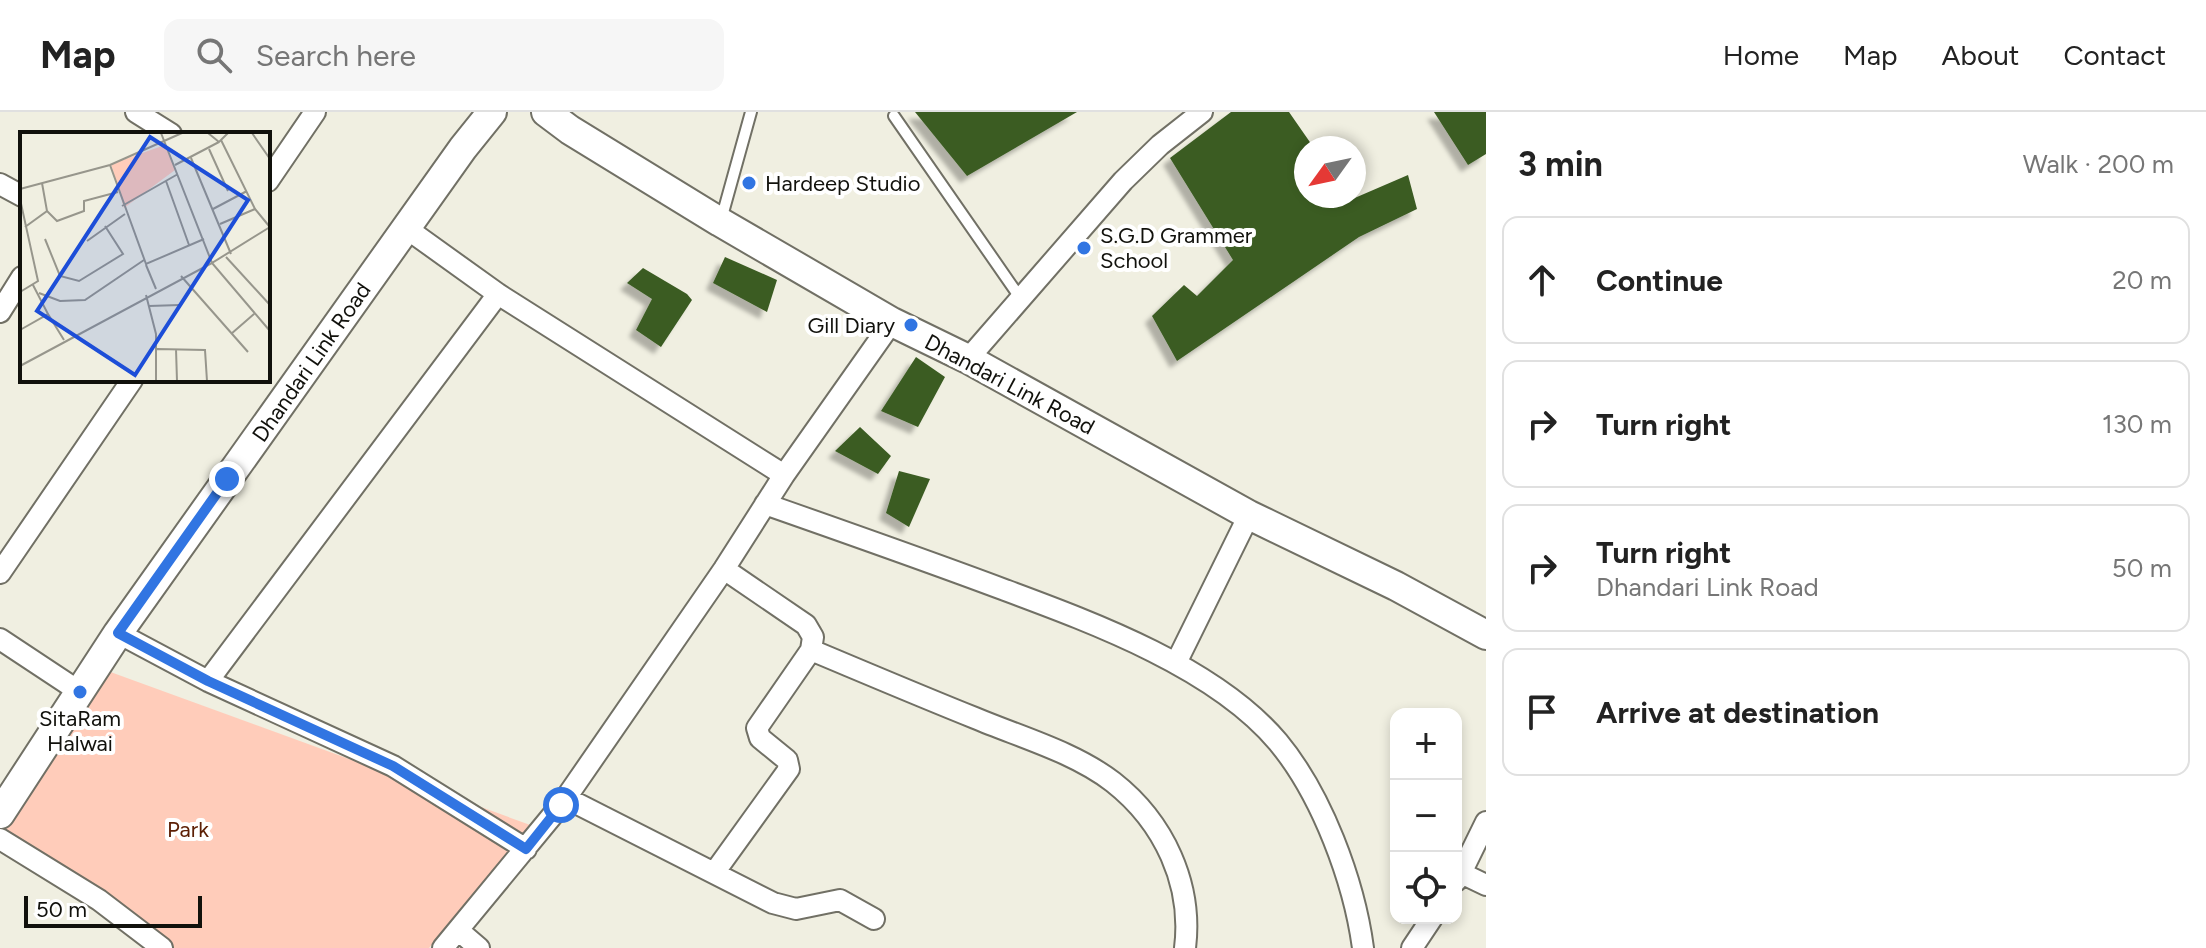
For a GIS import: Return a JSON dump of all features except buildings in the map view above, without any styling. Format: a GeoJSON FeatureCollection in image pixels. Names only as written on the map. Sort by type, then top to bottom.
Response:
{"type":"FeatureCollection","features":[{"type":"Feature","properties":{"kind":"street"},"geometry":{"type":"LineString","coordinates":[[136,112],[168,132]]}},
{"type":"Feature","properties":{"kind":"street"},"geometry":{"type":"LineString","coordinates":[[270,178],[315,112]]}},
{"type":"Feature","properties":{"kind":"street","name":"Dhandari Link Road"},"geometry":{"type":"LineString","coordinates":[[0,814],[118,633],[492,112]]}},
{"type":"Feature","properties":{"kind":"street","name":"Dhandari Link Road"},"geometry":{"type":"LineString","coordinates":[[546,112],[720,222],[892,322],[968,359],[1249,515],[1396,586],[1486,635]]}},
{"type":"Feature","properties":{"kind":"street"},"geometry":{"type":"LineString","coordinates":[[968,359],[1123,181],[1160,145],[1202,112]]}},
{"type":"Feature","properties":{"kind":"street"},"geometry":{"type":"LineString","coordinates":[[0,184],[20,195]]}},
{"type":"Feature","properties":{"kind":"street"},"geometry":{"type":"LineString","coordinates":[[406,228],[498,294],[784,475]]}},
{"type":"Feature","properties":{"kind":"street"},"geometry":{"type":"LineString","coordinates":[[0,312],[20,280]]}},
{"type":"Feature","properties":{"kind":"street"},"geometry":{"type":"LineString","coordinates":[[208,681],[498,294]]}},
{"type":"Feature","properties":{"kind":"street"},"geometry":{"type":"LineString","coordinates":[[443,948],[566,798],[724,569],[784,475],[892,322]]}},
{"type":"Feature","properties":{"kind":"street"},"geometry":{"type":"LineString","coordinates":[[0,573],[131,382]]}},
{"type":"Feature","properties":{"kind":"street"},"geometry":{"type":"LineString","coordinates":[[765,504],[1065,612],[1176,663],[1237,705],[1278,742],[1311,793],[1337,850],[1360,923],[1363,948]]}},
{"type":"Feature","properties":{"kind":"street"},"geometry":{"type":"LineString","coordinates":[[1176,663],[1249,515]]}},
{"type":"Feature","properties":{"kind":"street"},"geometry":{"type":"LineString","coordinates":[[714,873],[789,769],[787,760],[760,738],[757,728],[811,650],[813,637],[806,625],[724,569]]}},
{"type":"Feature","properties":{"kind":"street"},"geometry":{"type":"LineString","coordinates":[[118,633],[208,681],[393,766],[526,849]]}},
{"type":"Feature","properties":{"kind":"street"},"geometry":{"type":"LineString","coordinates":[[0,639],[80,692]]}},
{"type":"Feature","properties":{"kind":"street"},"geometry":{"type":"LineString","coordinates":[[811,650],[1069,757],[1112,781],[1142,810],[1172,853],[1188,920],[1185,948]]}},
{"type":"Feature","properties":{"kind":"street"},"geometry":{"type":"LineString","coordinates":[[566,798],[784,907],[810,907],[840,900],[874,919]]}},
{"type":"Feature","properties":{"kind":"street"},"geometry":{"type":"LineString","coordinates":[[1462,871],[1486,822]]}},
{"type":"Feature","properties":{"kind":"street"},"geometry":{"type":"LineString","coordinates":[[0,839],[99,900],[162,948]]}},
{"type":"Feature","properties":{"kind":"street"},"geometry":{"type":"LineString","coordinates":[[1462,878],[1486,885]]}},
{"type":"Feature","properties":{"kind":"street"},"geometry":{"type":"LineString","coordinates":[[1412,948],[1428,924]]}},
{"type":"Feature","properties":{"kind":"street"},"geometry":{"type":"LineString","coordinates":[[458,930],[479,948]]}},
{"type":"Feature","properties":{"kind":"lane"},"geometry":{"type":"LineString","coordinates":[[720,222],[751,112]]}},
{"type":"Feature","properties":{"kind":"lane"},"geometry":{"type":"LineString","coordinates":[[894,116],[1021,299]]}},
{"type":"Feature","properties":{"kind":"green space","name":"Park"},"geometry":{"type":"Polygon","coordinates":[[[105,670],[533,826],[429,948],[149,948],[0,837],[0,821],[105,670]]]}},
{"type":"Feature","properties":{"kind":"place","name":"Hardeep Studio"},"geometry":{"type":"Point","coordinates":[749,183]}},
{"type":"Feature","properties":{"kind":"place","name":"S.G.D Grammer School"},"geometry":{"type":"Point","coordinates":[1084,248]}},
{"type":"Feature","properties":{"kind":"place","name":"Gill Diary"},"geometry":{"type":"Point","coordinates":[911,325]}},
{"type":"Feature","properties":{"kind":"place","name":"SitaRam Halwai"},"geometry":{"type":"Point","coordinates":[80,692]}},
{"type":"Feature","properties":{"kind":"route"},"geometry":{"type":"LineString","coordinates":[[227,479],[118,633],[208,681],[393,766],[526,849],[561,805]]}}]}
